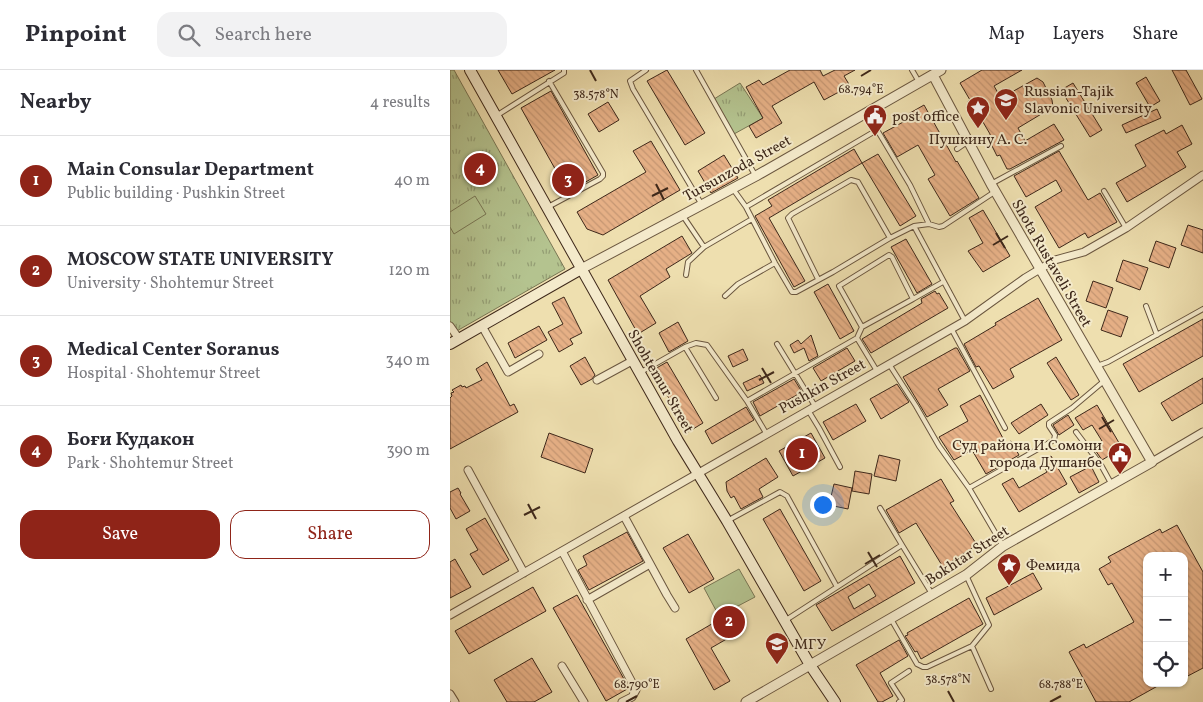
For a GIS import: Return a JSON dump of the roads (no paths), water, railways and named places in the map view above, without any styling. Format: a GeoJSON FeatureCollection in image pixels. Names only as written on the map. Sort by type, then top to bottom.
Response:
{"type":"FeatureCollection","features":[{"type":"Feature","properties":{"kind":"main road","name":"Shohtemur Street"},"geometry":{"type":"LineString","coordinates":[[470,70],[583,268],[632,361],[678,441],[727,521],[810,665],[835,702]]}},
{"type":"Feature","properties":{"kind":"main road","name":"Tursunzoda Street"},"geometry":{"type":"LineString","coordinates":[[454,342],[583,268]]}},
{"type":"Feature","properties":{"kind":"street","name":"Tursunzoda Street"},"geometry":{"type":"LineString","coordinates":[[583,268],[756,176],[937,72]]}},
{"type":"Feature","properties":{"kind":"street","name":"Shota Rustaveli Street"},"geometry":{"type":"LineString","coordinates":[[937,72],[968,142],[993,188],[1152,462]]}},
{"type":"Feature","properties":{"kind":"street","name":"Pushkin Street"},"geometry":{"type":"LineString","coordinates":[[450,616],[965,321],[1055,260],[1084,252],[1126,228],[1202,178]]}},
{"type":"Feature","properties":{"kind":"street"},"geometry":{"type":"LineString","coordinates":[[450,326],[454,342]]}},
{"type":"Feature","properties":{"kind":"street"},"geometry":{"type":"LineString","coordinates":[[482,326],[508,372],[538,354]]}},
{"type":"Feature","properties":{"kind":"street"},"geometry":{"type":"LineString","coordinates":[[597,380],[632,361]]}},
{"type":"Feature","properties":{"kind":"street","name":"Bokhtar Street"},"geometry":{"type":"LineString","coordinates":[[746,702],[966,575],[1004,546],[1203,432]]}},
{"type":"Feature","properties":{"kind":"street"},"geometry":{"type":"LineString","coordinates":[[468,470],[524,573]]}},
{"type":"Feature","properties":{"kind":"street"},"geometry":{"type":"LineString","coordinates":[[624,516],[676,608]]}},
{"type":"Feature","properties":{"kind":"street"},"geometry":{"type":"LineString","coordinates":[[562,551],[636,690],[632,697],[622,702]]}},
{"type":"Feature","properties":{"kind":"street"},"geometry":{"type":"LineString","coordinates":[[587,600],[650,564]]}},
{"type":"Feature","properties":{"kind":"street"},"geometry":{"type":"LineString","coordinates":[[562,666],[584,702]]}},
{"type":"Feature","properties":{"kind":"street"},"geometry":{"type":"LineString","coordinates":[[450,694],[455,702]]}},
{"type":"Feature","properties":{"kind":"lane"},"geometry":{"type":"LineString","coordinates":[[496,116],[564,73],[564,70]]}},
{"type":"Feature","properties":{"kind":"lane"},"geometry":{"type":"LineString","coordinates":[[646,70],[630,81],[633,89],[702,205]]}},
{"type":"Feature","properties":{"kind":"lane"},"geometry":{"type":"LineString","coordinates":[[696,70],[756,176]]}},
{"type":"Feature","properties":{"kind":"lane"},"geometry":{"type":"LineString","coordinates":[[912,70],[919,82]]}},
{"type":"Feature","properties":{"kind":"lane"},"geometry":{"type":"LineString","coordinates":[[548,208],[600,180],[603,176],[549,81]]}},
{"type":"Feature","properties":{"kind":"lane"},"geometry":{"type":"LineString","coordinates":[[867,113],[910,185],[929,224]]}},
{"type":"Feature","properties":{"kind":"lane"},"geometry":{"type":"LineString","coordinates":[[746,207],[877,130]]}},
{"type":"Feature","properties":{"kind":"lane"},"geometry":{"type":"LineString","coordinates":[[957,149],[968,142]]}},
{"type":"Feature","properties":{"kind":"lane"},"geometry":{"type":"LineString","coordinates":[[732,189],[746,207],[792,292],[796,292],[914,226],[929,224],[938,227],[943,226],[993,188],[1061,146]]}},
{"type":"Feature","properties":{"kind":"lane"},"geometry":{"type":"LineString","coordinates":[[818,279],[788,218],[851,180],[858,182],[890,238]]}},
{"type":"Feature","properties":{"kind":"lane"},"geometry":{"type":"LineString","coordinates":[[1104,191],[1126,228]]}},
{"type":"Feature","properties":{"kind":"lane"},"geometry":{"type":"LineString","coordinates":[[682,215],[704,247]]}},
{"type":"Feature","properties":{"kind":"lane"},"geometry":{"type":"LineString","coordinates":[[686,275],[688,262],[704,247],[752,219]]}},
{"type":"Feature","properties":{"kind":"lane"},"geometry":{"type":"LineString","coordinates":[[914,226],[965,321]]}},
{"type":"Feature","properties":{"kind":"lane"},"geometry":{"type":"LineString","coordinates":[[862,327],[839,286],[889,255],[892,257],[912,299]]}},
{"type":"Feature","properties":{"kind":"lane"},"geometry":{"type":"LineString","coordinates":[[725,296],[738,284],[775,263]]}},
{"type":"Feature","properties":{"kind":"lane"},"geometry":{"type":"LineString","coordinates":[[747,401],[857,338],[862,327],[944,282]]}},
{"type":"Feature","properties":{"kind":"lane"},"geometry":{"type":"LineString","coordinates":[[1146,306],[1156,335]]}},
{"type":"Feature","properties":{"kind":"lane"},"geometry":{"type":"LineString","coordinates":[[1096,366],[1108,362],[1203,309]]}},
{"type":"Feature","properties":{"kind":"lane"},"geometry":{"type":"LineString","coordinates":[[951,328],[1005,428]]}},
{"type":"Feature","properties":{"kind":"lane"},"geometry":{"type":"LineString","coordinates":[[857,338],[877,371]]}},
{"type":"Feature","properties":{"kind":"lane"},"geometry":{"type":"LineString","coordinates":[[640,373],[685,347],[696,343],[707,345],[747,401],[766,434]]}},
{"type":"Feature","properties":{"kind":"lane"},"geometry":{"type":"LineString","coordinates":[[777,344],[815,406]]}},
{"type":"Feature","properties":{"kind":"lane"},"geometry":{"type":"LineString","coordinates":[[685,347],[716,398]]}},
{"type":"Feature","properties":{"kind":"lane"},"geometry":{"type":"LineString","coordinates":[[889,364],[939,446],[969,488],[1004,546]]}},
{"type":"Feature","properties":{"kind":"lane"},"geometry":{"type":"LineString","coordinates":[[969,488],[1054,440],[1055,435],[1049,425],[1050,422],[1072,408],[1104,381]]}},
{"type":"Feature","properties":{"kind":"lane"},"geometry":{"type":"LineString","coordinates":[[808,410],[840,467]]}},
{"type":"Feature","properties":{"kind":"lane"},"geometry":{"type":"LineString","coordinates":[[1076,432],[1101,465],[1112,485]]}},
{"type":"Feature","properties":{"kind":"lane"},"geometry":{"type":"LineString","coordinates":[[727,521],[780,492],[783,493],[787,496],[836,587]]}},
{"type":"Feature","properties":{"kind":"lane"},"geometry":{"type":"LineString","coordinates":[[880,508],[932,594]]}},
{"type":"Feature","properties":{"kind":"lane"},"geometry":{"type":"LineString","coordinates":[[784,621],[902,544]]}},
{"type":"Feature","properties":{"kind":"lane"},"geometry":{"type":"LineString","coordinates":[[891,618],[917,664],[922,667],[927,667],[972,646],[989,625],[966,575]]}},
{"type":"Feature","properties":{"kind":"lane"},"geometry":{"type":"LineString","coordinates":[[972,646],[991,689]]}},
{"type":"Feature","properties":{"kind":"lane"},"geometry":{"type":"LineString","coordinates":[[902,701],[891,683],[909,671]]}},
{"type":"Feature","properties":{"kind":"place","name":"Russian-Tajik Slavonic University"},"geometry":{"type":"Point","coordinates":[1006,121]}},
{"type":"Feature","properties":{"kind":"place","name":"Пушкину А. С."},"geometry":{"type":"Point","coordinates":[978,129]}},
{"type":"Feature","properties":{"kind":"place","name":"post office"},"geometry":{"type":"Point","coordinates":[875,137]}},
{"type":"Feature","properties":{"kind":"place","name":"Боғи Кудакон"},"geometry":{"type":"Point","coordinates":[480,169]}},
{"type":"Feature","properties":{"kind":"place","name":"Medical Center Soranus"},"geometry":{"type":"Point","coordinates":[568,180]}},
{"type":"Feature","properties":{"kind":"place","name":"Main Consular Department"},"geometry":{"type":"Point","coordinates":[802,454]}},
{"type":"Feature","properties":{"kind":"place","name":"Суд района И.Сомони города Душанбе"},"geometry":{"type":"Point","coordinates":[1120,475]}},
{"type":"Feature","properties":{"kind":"place","name":"Фемида"},"geometry":{"type":"Point","coordinates":[1009,586]}},
{"type":"Feature","properties":{"kind":"place","name":"MOSCOW STATE UNIVERSITY"},"geometry":{"type":"Point","coordinates":[729,622]}},
{"type":"Feature","properties":{"kind":"place","name":"МГУ"},"geometry":{"type":"Point","coordinates":[777,665]}}]}
